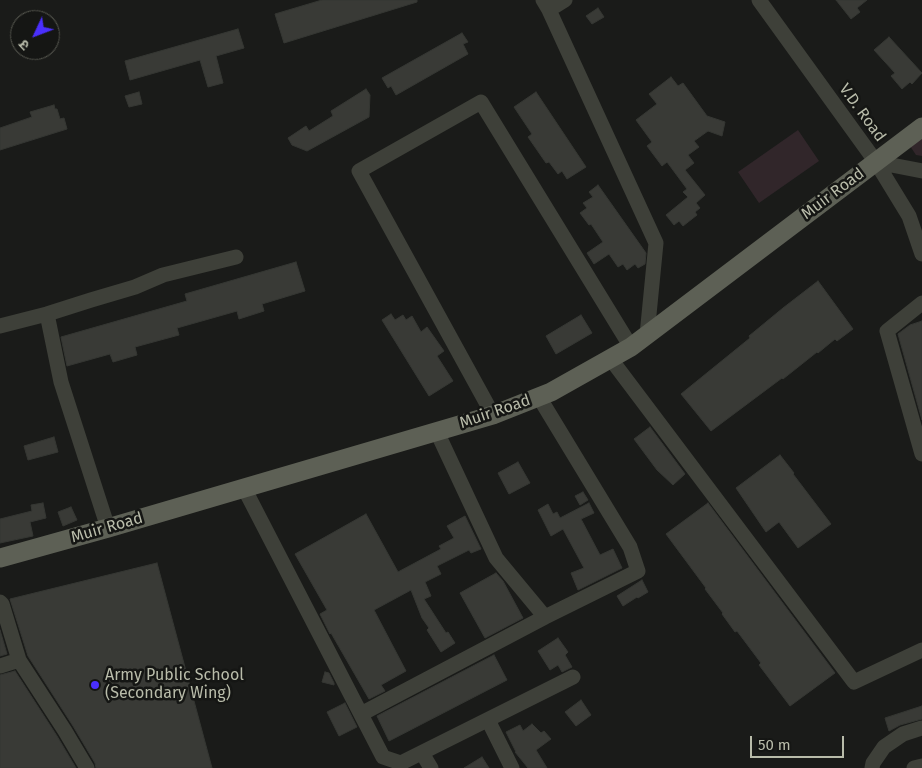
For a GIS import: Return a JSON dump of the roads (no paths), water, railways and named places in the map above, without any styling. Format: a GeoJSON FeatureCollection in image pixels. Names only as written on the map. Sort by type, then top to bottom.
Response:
{"type":"FeatureCollection","features":[{"type":"Feature","properties":{"kind":"main road","name":"Muir Road"},"geometry":{"type":"LineString","coordinates":[[0,558],[494,415],[551,392],[631,347],[922,127]]}},
{"type":"Feature","properties":{"kind":"street"},"geometry":{"type":"LineString","coordinates":[[565,0],[546,5],[656,243],[647,335]]}},
{"type":"Feature","properties":{"kind":"street","name":"V.D. Road"},"geometry":{"type":"LineString","coordinates":[[759,0],[876,162],[909,216],[922,254]]}},
{"type":"Feature","properties":{"kind":"street"},"geometry":{"type":"LineString","coordinates":[[494,415],[359,171],[481,102],[631,347]]}},
{"type":"Feature","properties":{"kind":"street"},"geometry":{"type":"LineString","coordinates":[[876,162],[922,171]]}},
{"type":"Feature","properties":{"kind":"street"},"geometry":{"type":"LineString","coordinates":[[0,326],[47,314],[163,276],[236,257]]}},
{"type":"Feature","properties":{"kind":"street"},"geometry":{"type":"LineString","coordinates":[[922,303],[887,331],[922,454]]}},
{"type":"Feature","properties":{"kind":"street"},"geometry":{"type":"LineString","coordinates":[[47,314],[61,382],[108,528]]}},
{"type":"Feature","properties":{"kind":"street"},"geometry":{"type":"LineString","coordinates":[[610,358],[854,682],[922,650]]}},
{"type":"Feature","properties":{"kind":"street"},"geometry":{"type":"LineString","coordinates":[[360,714],[545,617],[638,571],[630,547],[539,397]]}},
{"type":"Feature","properties":{"kind":"street"},"geometry":{"type":"LineString","coordinates":[[436,432],[496,558],[545,617]]}},
{"type":"Feature","properties":{"kind":"street"},"geometry":{"type":"LineString","coordinates":[[244,488],[383,757],[401,763],[573,677]]}},
{"type":"Feature","properties":{"kind":"street"},"geometry":{"type":"LineString","coordinates":[[0,602],[20,660],[87,768]]}},
{"type":"Feature","properties":{"kind":"street"},"geometry":{"type":"LineString","coordinates":[[0,666],[20,660]]}},
{"type":"Feature","properties":{"kind":"street"},"geometry":{"type":"LineString","coordinates":[[488,720],[512,768]]}},
{"type":"Feature","properties":{"kind":"street"},"geometry":{"type":"LineString","coordinates":[[872,768],[873,763],[884,747],[904,734],[922,728]]}},
{"type":"Feature","properties":{"kind":"street"},"geometry":{"type":"LineString","coordinates":[[422,753],[430,768]]}},
{"type":"Feature","properties":{"kind":"street"},"geometry":{"type":"LineString","coordinates":[[914,768],[922,766]]}},
{"type":"Feature","properties":{"kind":"place","name":"Army Public School (Secondary Wing)"},"geometry":{"type":"Point","coordinates":[95,685]}}]}
